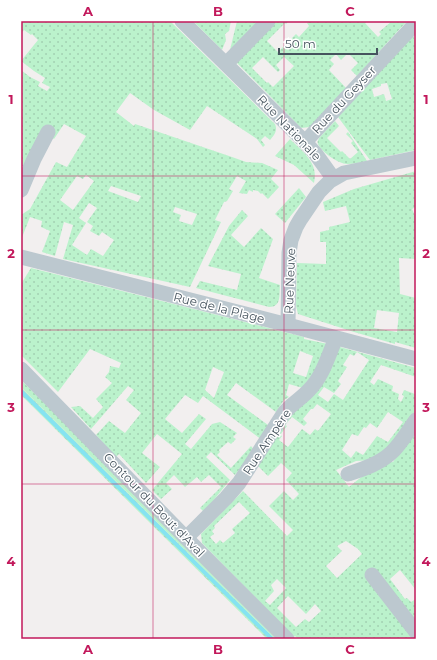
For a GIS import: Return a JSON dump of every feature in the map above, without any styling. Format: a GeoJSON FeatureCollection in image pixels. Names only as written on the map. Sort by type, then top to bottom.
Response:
{"type":"FeatureCollection","features":[{"type":"Feature","properties":{"kind":"street","name":"Rue Nationale"},"geometry":{"type":"LineString","coordinates":[[182,21],[306,142],[333,178]]}},
{"type":"Feature","properties":{"kind":"street"},"geometry":{"type":"LineString","coordinates":[[226,64],[268,21]]}},
{"type":"Feature","properties":{"kind":"street","name":"Rue du Geyser"},"geometry":{"type":"LineString","coordinates":[[306,142],[416,23]]}},
{"type":"Feature","properties":{"kind":"street"},"geometry":{"type":"LineString","coordinates":[[21,190],[34,159],[48,132]]}},
{"type":"Feature","properties":{"kind":"street"},"geometry":{"type":"LineString","coordinates":[[333,178],[349,171],[416,158]]}},
{"type":"Feature","properties":{"kind":"street","name":"Rue Neuve"},"geometry":{"type":"LineString","coordinates":[[288,325],[289,253],[291,240],[296,227],[305,213],[323,188],[333,178]]}},
{"type":"Feature","properties":{"kind":"street","name":"Rue de la Plage"},"geometry":{"type":"LineString","coordinates":[[21,257],[416,359]]}},
{"type":"Feature","properties":{"kind":"street","name":"Rue Ampère"},"geometry":{"type":"LineString","coordinates":[[186,538],[222,503],[239,483],[284,413],[314,384],[322,371],[336,338]]}},
{"type":"Feature","properties":{"kind":"street","name":"Contour du Bout d'Aval"},"geometry":{"type":"LineString","coordinates":[[21,369],[287,639]]}},
{"type":"Feature","properties":{"kind":"street"},"geometry":{"type":"LineString","coordinates":[[348,474],[374,465],[383,460],[398,445],[416,420]]}},
{"type":"Feature","properties":{"kind":"street"},"geometry":{"type":"LineString","coordinates":[[372,575],[416,632]]}},
{"type":"Feature","properties":{"kind":"green space"},"geometry":{"type":"Polygon","coordinates":[[[21,21],[170,21],[275,124],[276,131],[270,140],[265,136],[261,140],[265,145],[263,147],[257,139],[207,106],[190,130],[154,110],[130,93],[116,112],[134,126],[135,124],[246,162],[262,163],[278,170],[271,179],[279,187],[268,199],[258,191],[253,190],[253,192],[249,190],[247,194],[239,193],[246,181],[237,176],[229,189],[233,191],[227,201],[224,202],[215,220],[221,222],[190,287],[63,259],[73,225],[64,222],[55,256],[42,252],[50,231],[41,227],[42,221],[30,217],[21,240],[21,215],[30,209],[56,162],[67,167],[86,136],[64,124],[54,139],[51,137],[32,172],[21,165],[21,70],[40,82],[38,86],[47,91],[50,87],[42,83],[45,78],[21,61],[38,40],[32,34],[31,35],[24,30],[21,34],[21,21]],[[86,175],[83,179],[77,176],[60,200],[73,210],[94,181],[86,175]],[[111,186],[108,191],[138,202],[141,196],[111,186]],[[89,203],[79,218],[86,223],[72,245],[87,255],[91,249],[103,256],[114,240],[102,232],[99,236],[90,231],[93,226],[87,222],[97,208],[89,203]],[[175,207],[173,212],[181,215],[179,221],[192,225],[197,214],[175,207]]]}},
{"type":"Feature","properties":{"kind":"green space"},"geometry":{"type":"Polygon","coordinates":[[[193,21],[231,21],[229,31],[225,34],[226,40],[222,50],[193,21]]]}},
{"type":"Feature","properties":{"kind":"green space"},"geometry":{"type":"Polygon","coordinates":[[[237,21],[259,21],[230,50],[237,21]]]}},
{"type":"Feature","properties":{"kind":"green space"},"geometry":{"type":"Polygon","coordinates":[[[276,21],[289,21],[286,24],[285,23],[267,41],[278,52],[296,34],[299,37],[309,26],[307,23],[309,21],[367,21],[365,23],[378,37],[381,34],[379,32],[392,21],[407,21],[357,76],[351,70],[358,63],[348,53],[341,60],[336,54],[330,60],[334,64],[329,70],[346,88],[310,127],[301,128],[236,62],[276,21]],[[263,57],[252,68],[273,87],[294,66],[284,57],[276,65],[280,70],[278,72],[263,57]]]}},
{"type":"Feature","properties":{"kind":"green space"},"geometry":{"type":"Polygon","coordinates":[[[413,35],[416,44],[416,150],[370,160],[338,117],[413,35]],[[387,83],[381,84],[381,86],[372,89],[374,97],[384,94],[386,101],[392,99],[387,83]]]}},
{"type":"Feature","properties":{"kind":"green space"},"geometry":{"type":"Polygon","coordinates":[[[335,121],[339,126],[327,138],[350,159],[358,152],[351,143],[353,141],[346,134],[348,132],[367,161],[352,164],[340,162],[331,157],[320,147],[318,144],[319,138],[335,121]]]}},
{"type":"Feature","properties":{"kind":"green space"},"geometry":{"type":"Polygon","coordinates":[[[290,139],[309,158],[314,170],[314,183],[294,165],[275,156],[290,139]]]}},
{"type":"Feature","properties":{"kind":"green space"},"geometry":{"type":"Polygon","coordinates":[[[416,171],[416,207],[412,209],[416,218],[416,259],[399,258],[400,294],[416,298],[416,348],[395,342],[395,344],[298,314],[296,306],[297,263],[326,264],[326,242],[320,242],[320,232],[329,230],[329,227],[350,222],[346,206],[325,211],[323,202],[354,189],[416,171]],[[377,310],[374,328],[397,332],[399,313],[377,310]]]}},
{"type":"Feature","properties":{"kind":"green space"},"geometry":{"type":"Polygon","coordinates":[[[299,188],[306,197],[285,223],[275,214],[299,188]]]}},
{"type":"Feature","properties":{"kind":"green space"},"geometry":{"type":"Polygon","coordinates":[[[242,210],[248,216],[231,235],[244,247],[261,228],[273,239],[259,278],[280,285],[279,299],[276,305],[269,307],[196,288],[200,281],[237,290],[241,274],[208,266],[229,226],[242,210]]]}},
{"type":"Feature","properties":{"kind":"green space"},"geometry":{"type":"Polygon","coordinates":[[[31,268],[328,344],[306,389],[289,384],[286,395],[289,397],[284,400],[276,412],[236,383],[227,395],[268,425],[262,440],[203,396],[198,403],[185,395],[165,419],[182,433],[199,414],[206,419],[185,444],[191,449],[212,424],[220,422],[237,433],[233,437],[236,439],[231,444],[228,442],[219,450],[220,452],[217,455],[231,468],[251,446],[254,450],[235,475],[211,452],[206,457],[230,480],[204,512],[200,508],[221,487],[209,475],[201,482],[197,477],[185,487],[174,475],[166,483],[172,489],[161,499],[152,490],[182,454],[157,434],[142,453],[160,467],[146,483],[119,454],[116,457],[96,435],[109,421],[125,433],[141,413],[126,400],[134,390],[128,386],[91,429],[71,407],[80,406],[93,418],[103,407],[96,399],[112,383],[105,377],[109,372],[110,366],[119,368],[121,363],[90,349],[58,392],[21,355],[21,284],[31,268]],[[300,351],[293,373],[306,377],[313,356],[300,351]],[[213,367],[205,390],[214,398],[224,372],[213,367]]]}},
{"type":"Feature","properties":{"kind":"green space"},"geometry":{"type":"Polygon","coordinates":[[[340,347],[416,368],[416,377],[381,365],[370,382],[374,385],[378,379],[393,386],[392,391],[399,394],[398,399],[401,402],[404,396],[402,395],[404,390],[416,394],[416,412],[391,445],[373,460],[356,461],[336,470],[349,487],[375,468],[393,462],[416,429],[416,590],[400,570],[390,579],[405,599],[407,598],[411,602],[416,599],[416,639],[298,639],[295,636],[294,637],[202,543],[201,534],[243,491],[287,536],[293,530],[269,506],[284,491],[293,500],[299,494],[286,480],[292,473],[281,463],[268,476],[258,466],[272,443],[340,347]],[[357,352],[354,356],[350,354],[343,365],[347,367],[338,381],[341,384],[334,393],[324,387],[318,395],[328,402],[334,394],[343,400],[369,360],[357,352]],[[317,404],[313,409],[311,409],[303,419],[307,423],[304,426],[292,417],[285,425],[287,426],[280,435],[282,436],[279,440],[288,447],[302,429],[310,435],[315,429],[318,431],[331,414],[317,404]],[[388,412],[377,428],[370,423],[366,428],[364,427],[358,436],[352,434],[342,450],[351,458],[356,451],[363,455],[377,436],[388,442],[403,422],[388,412]],[[239,502],[214,526],[215,528],[212,531],[214,534],[210,537],[216,544],[220,540],[223,543],[235,533],[232,529],[250,513],[239,502]],[[346,541],[337,546],[342,551],[326,566],[337,578],[362,554],[358,549],[346,541]],[[277,579],[271,585],[274,591],[265,601],[270,605],[286,588],[277,579]],[[288,596],[277,608],[296,627],[305,619],[309,622],[321,611],[315,604],[306,614],[288,596]]]}},
{"type":"Feature","properties":{"kind":"green space"},"geometry":{"type":"Polygon","coordinates":[[[21,380],[96,453],[280,639],[275,639],[21,387],[21,380]]]}},
{"type":"Feature","properties":{"kind":"green space"},"geometry":{"type":"Polygon","coordinates":[[[21,387],[275,639],[267,639],[21,395],[21,387]]]}},
{"type":"Feature","properties":{"kind":"waterway"},"geometry":{"type":"LineString","coordinates":[[21,391],[272,639]]}}]}
